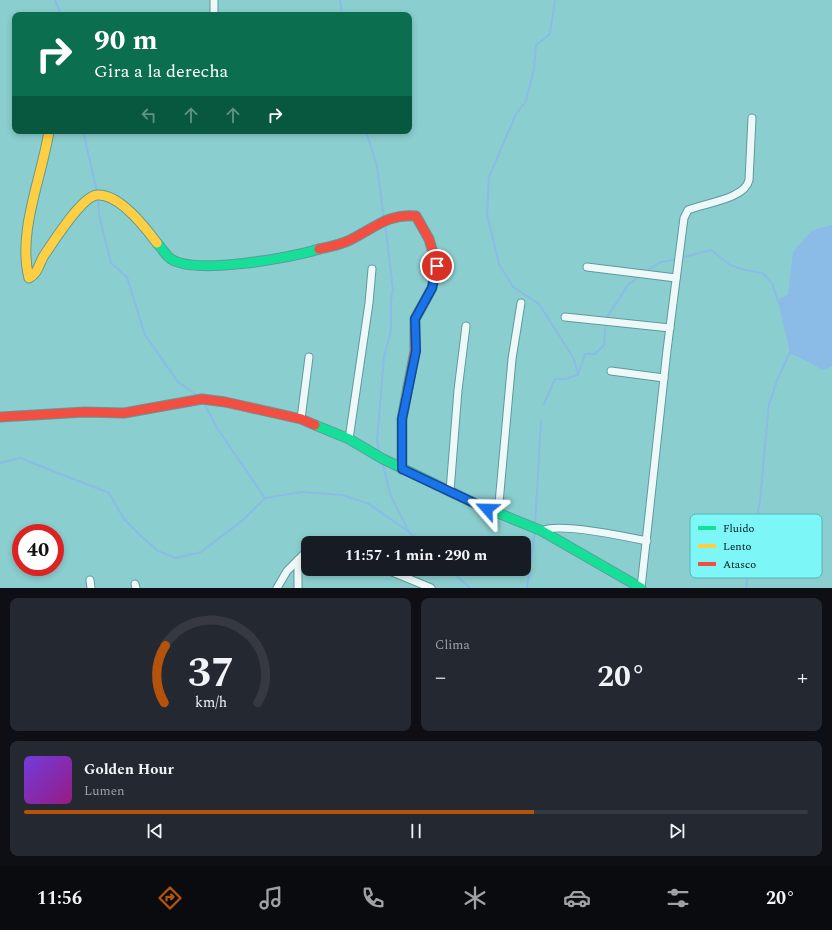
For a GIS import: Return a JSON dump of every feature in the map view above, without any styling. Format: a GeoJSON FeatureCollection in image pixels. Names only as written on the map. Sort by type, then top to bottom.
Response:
{"type":"FeatureCollection","features":[{"type":"Feature","properties":{"kind":"street"},"geometry":{"type":"LineString","coordinates":[[214,0],[214,12]]}},
{"type":"Feature","properties":{"kind":"street"},"geometry":{"type":"LineString","coordinates":[[0,418],[85,412],[124,413],[202,399],[226,402],[301,419],[349,439],[402,469],[498,514],[542,531],[641,588],[664,378],[681,232],[684,218],[688,210],[740,193],[747,186],[749,180],[752,118]]}},
{"type":"Feature","properties":{"kind":"street"},"geometry":{"type":"LineString","coordinates":[[48,134],[43,166],[28,231],[26,261],[29,278],[35,275],[44,255],[79,208],[88,199],[97,195],[116,200],[138,220],[171,259],[185,264],[212,265],[252,263],[297,256],[348,241],[392,217],[405,215],[416,216],[429,239],[437,266],[432,288],[415,319],[416,351],[402,419],[402,469]]}},
{"type":"Feature","properties":{"kind":"street"},"geometry":{"type":"LineString","coordinates":[[587,267],[676,278]]}},
{"type":"Feature","properties":{"kind":"street"},"geometry":{"type":"LineString","coordinates":[[349,439],[369,303],[372,270]]}},
{"type":"Feature","properties":{"kind":"street"},"geometry":{"type":"LineString","coordinates":[[498,514],[512,359],[521,303]]}},
{"type":"Feature","properties":{"kind":"street"},"geometry":{"type":"LineString","coordinates":[[566,317],[670,328]]}},
{"type":"Feature","properties":{"kind":"street"},"geometry":{"type":"LineString","coordinates":[[450,491],[458,390],[466,326]]}},
{"type":"Feature","properties":{"kind":"street"},"geometry":{"type":"LineString","coordinates":[[301,419],[309,356]]}},
{"type":"Feature","properties":{"kind":"street"},"geometry":{"type":"LineString","coordinates":[[611,371],[664,378]]}},
{"type":"Feature","properties":{"kind":"street"},"geometry":{"type":"LineString","coordinates":[[542,531],[552,528],[608,534],[647,541]]}},
{"type":"Feature","properties":{"kind":"street"},"geometry":{"type":"LineString","coordinates":[[276,588],[288,571],[301,557]]}},
{"type":"Feature","properties":{"kind":"street"},"geometry":{"type":"LineString","coordinates":[[298,560],[298,588]]}},
{"type":"Feature","properties":{"kind":"street"},"geometry":{"type":"LineString","coordinates":[[402,576],[431,588]]}},
{"type":"Feature","properties":{"kind":"water"},"geometry":{"type":"Polygon","coordinates":[[[832,226],[832,365],[822,370],[811,362],[790,352],[778,301],[789,295],[794,252],[811,232],[832,226]]]}},
{"type":"Feature","properties":{"kind":"waterway"},"geometry":{"type":"LineString","coordinates":[[55,0],[60,12]]}},
{"type":"Feature","properties":{"kind":"waterway"},"geometry":{"type":"LineString","coordinates":[[340,0],[342,12]]}},
{"type":"Feature","properties":{"kind":"waterway"},"geometry":{"type":"LineString","coordinates":[[555,0],[550,34],[536,45],[534,69],[526,101],[516,114],[489,177],[487,214],[499,264],[513,287],[539,304],[574,359],[578,375]]}},
{"type":"Feature","properties":{"kind":"waterway"},"geometry":{"type":"LineString","coordinates":[[84,134],[97,192]]}},
{"type":"Feature","properties":{"kind":"waterway"},"geometry":{"type":"LineString","coordinates":[[367,134],[377,166],[384,218]]}},
{"type":"Feature","properties":{"kind":"waterway"},"geometry":{"type":"LineString","coordinates":[[98,199],[99,215],[111,263],[127,277],[145,335],[178,382],[198,396]]}},
{"type":"Feature","properties":{"kind":"waterway"},"geometry":{"type":"LineString","coordinates":[[380,454],[377,441],[384,357],[391,330],[391,300],[393,289],[385,224]]}},
{"type":"Feature","properties":{"kind":"waterway"},"geometry":{"type":"LineString","coordinates":[[816,230],[832,226]]}},
{"type":"Feature","properties":{"kind":"waterway"},"geometry":{"type":"LineString","coordinates":[[684,257],[711,250],[730,265],[745,270],[762,273],[772,283],[778,301],[789,295],[794,252],[812,232]]}},
{"type":"Feature","properties":{"kind":"waterway"},"geometry":{"type":"LineString","coordinates":[[645,272],[661,262],[673,260]]}},
{"type":"Feature","properties":{"kind":"waterway"},"geometry":{"type":"LineString","coordinates":[[606,319],[628,285],[637,278]]}},
{"type":"Feature","properties":{"kind":"waterway"},"geometry":{"type":"LineString","coordinates":[[544,404],[555,379],[565,379],[578,375],[585,354],[595,354],[604,345],[605,328]]}},
{"type":"Feature","properties":{"kind":"waterway"},"geometry":{"type":"LineString","coordinates":[[758,514],[769,404],[778,378],[790,352],[819,367]]}},
{"type":"Feature","properties":{"kind":"waterway"},"geometry":{"type":"LineString","coordinates":[[826,368],[832,365]]}},
{"type":"Feature","properties":{"kind":"waterway"},"geometry":{"type":"LineString","coordinates":[[204,403],[217,428],[265,498]]}},
{"type":"Feature","properties":{"kind":"waterway"},"geometry":{"type":"LineString","coordinates":[[535,525],[541,421]]}},
{"type":"Feature","properties":{"kind":"waterway"},"geometry":{"type":"LineString","coordinates":[[0,463],[20,458],[109,493],[124,519],[143,538],[158,551],[176,558],[201,552],[243,520],[265,498],[302,492],[342,495],[369,504],[413,536]]}},
{"type":"Feature","properties":{"kind":"waterway"},"geometry":{"type":"LineString","coordinates":[[383,464],[390,494],[409,532]]}},
{"type":"Feature","properties":{"kind":"waterway"},"geometry":{"type":"LineString","coordinates":[[527,588],[535,532]]}},
{"type":"Feature","properties":{"kind":"waterway"},"geometry":{"type":"LineString","coordinates":[[457,576],[470,588]]}},
{"type":"Feature","properties":{"kind":"waterway"},"geometry":{"type":"LineString","coordinates":[[746,588],[748,578]]}},
{"type":"Feature","properties":{"kind":"traffic: fast"},"geometry":{"type":"LineString","coordinates":[[157,243],[171,259],[183,264],[200,265],[244,263],[287,257],[319,249]]}},
{"type":"Feature","properties":{"kind":"traffic: fast"},"geometry":{"type":"LineString","coordinates":[[315,425],[349,439],[383,459],[476,504],[542,531],[641,588]]}},
{"type":"Feature","properties":{"kind":"traffic: slow"},"geometry":{"type":"LineString","coordinates":[[48,134],[28,223],[26,260],[29,278],[35,273],[43,257],[76,211],[91,197],[97,195],[114,199],[131,212],[146,228],[157,243]]}},
{"type":"Feature","properties":{"kind":"traffic: slow"},"geometry":{"type":"LineString","coordinates":[[402,469],[402,419],[408,387]]}},
{"type":"Feature","properties":{"kind":"traffic: jam"},"geometry":{"type":"LineString","coordinates":[[319,249],[346,242],[389,219],[416,216],[429,239],[437,266],[432,288],[415,319],[415,351],[408,387]]}},
{"type":"Feature","properties":{"kind":"traffic: jam"},"geometry":{"type":"LineString","coordinates":[[0,417],[85,412],[124,413],[202,399],[225,402],[301,419],[315,425]]}},
{"type":"Feature","properties":{"kind":"route"},"geometry":{"type":"LineString","coordinates":[[437,266],[432,288],[424,300],[415,319],[416,351],[406,390],[402,419],[402,469],[487,509]]}}]}
